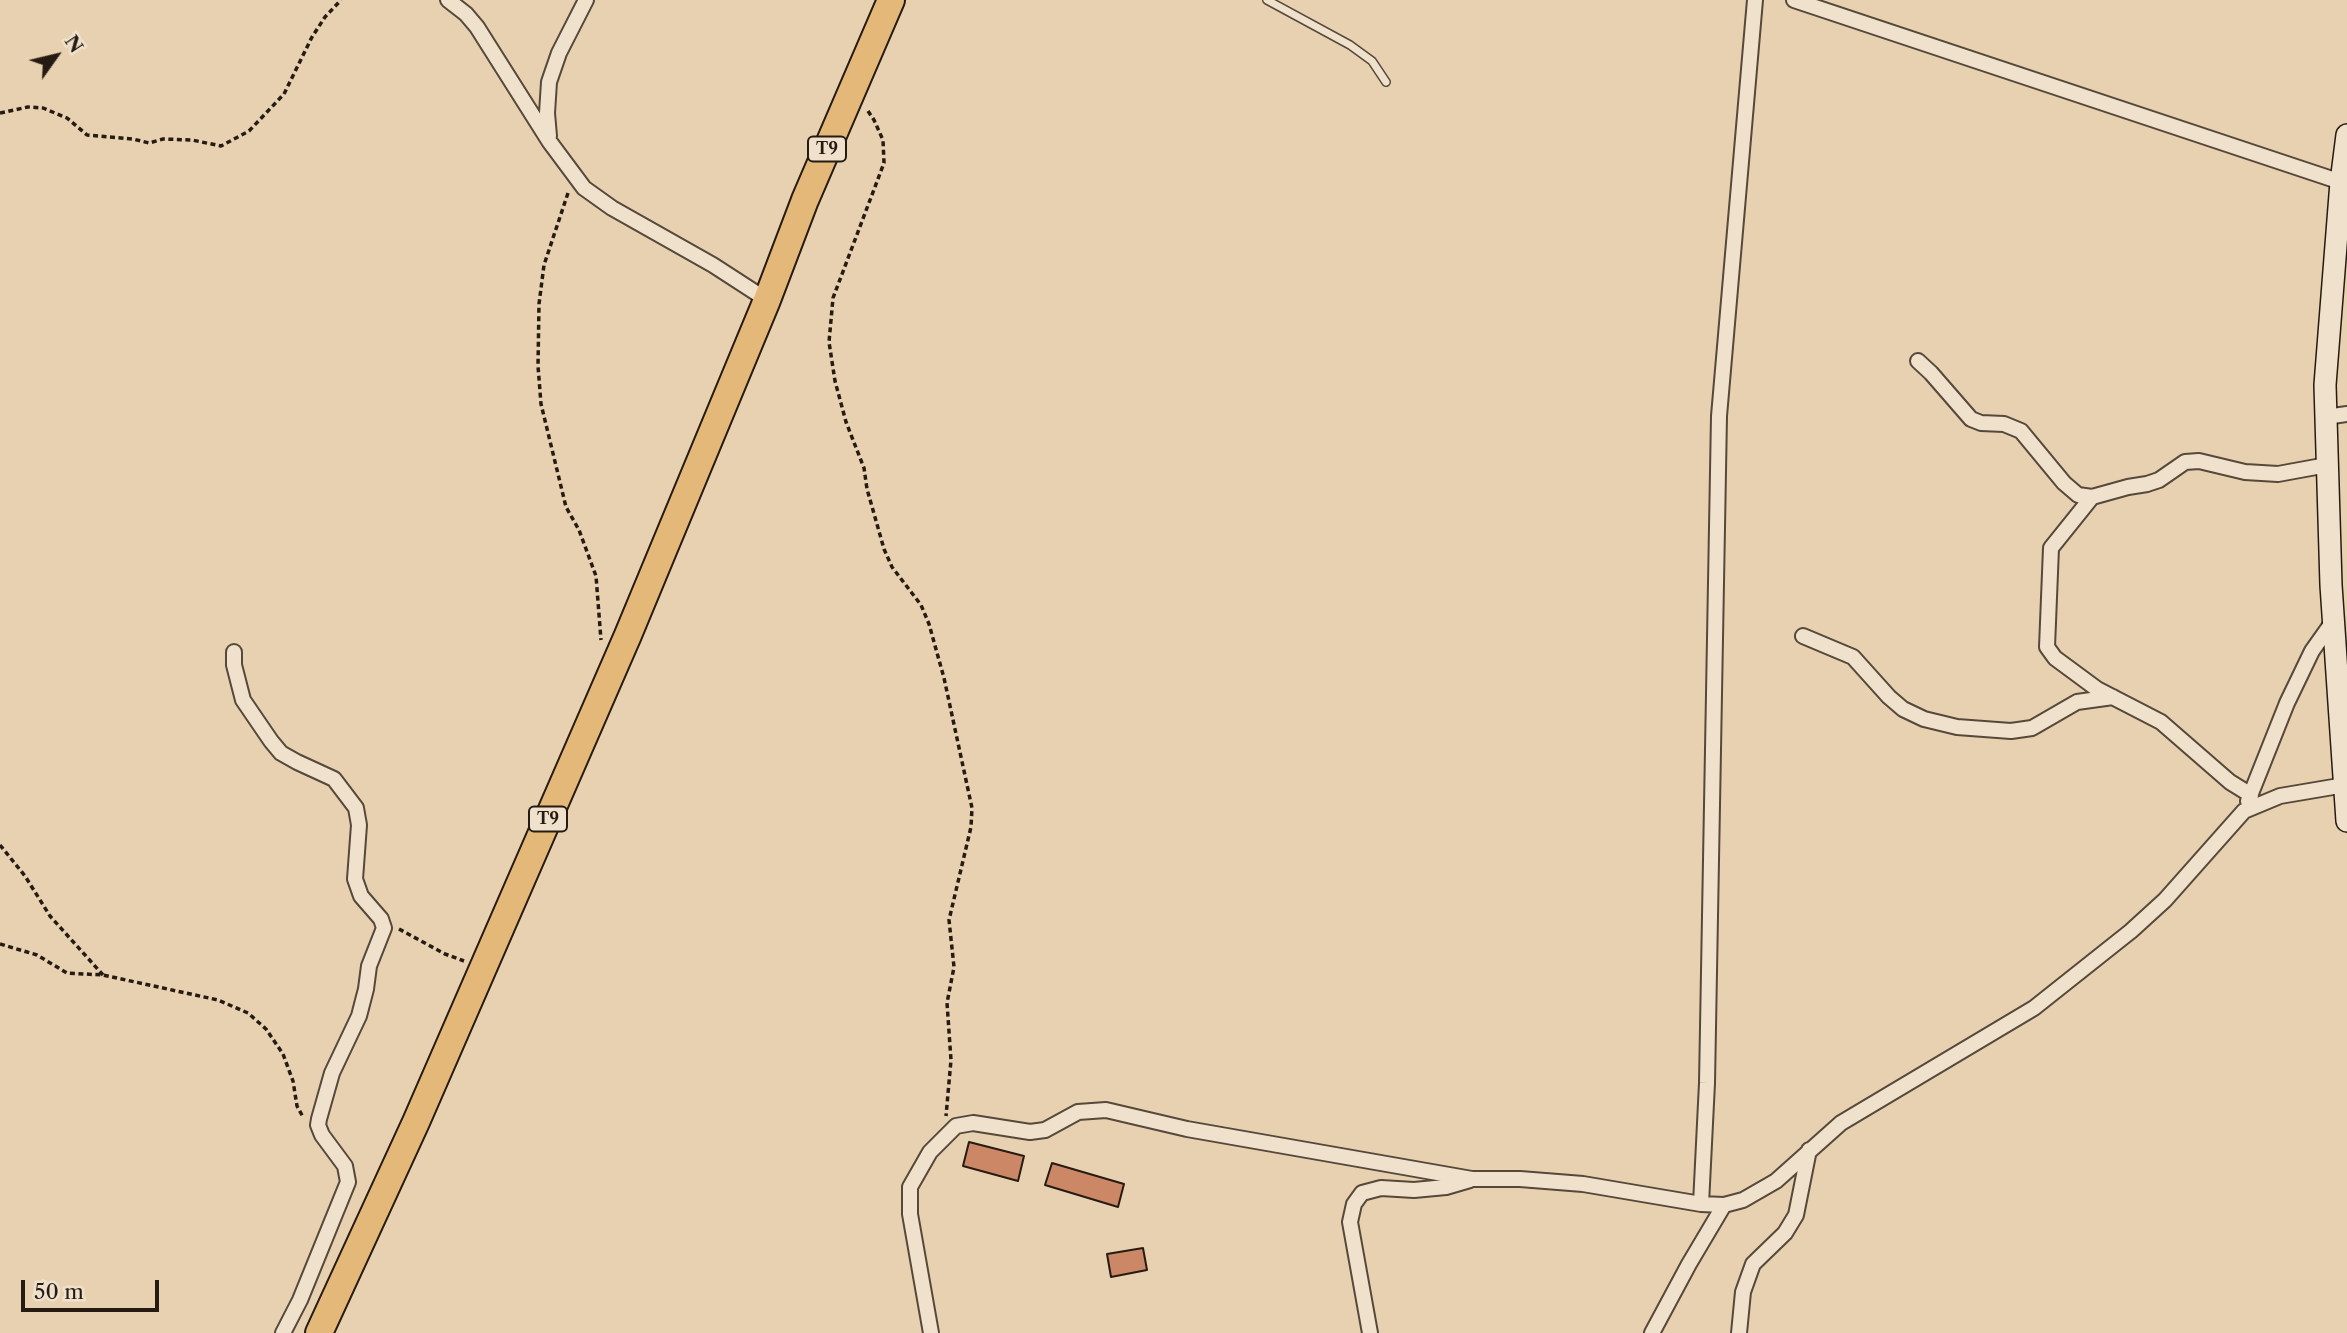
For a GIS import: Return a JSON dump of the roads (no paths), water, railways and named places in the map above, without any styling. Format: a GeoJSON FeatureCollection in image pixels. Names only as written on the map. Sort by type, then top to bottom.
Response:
{"type":"FeatureCollection","features":[{"type":"Feature","properties":{"kind":"highway","name":"T9"},"geometry":{"type":"LineString","coordinates":[[319,1333],[485,965],[634,622],[767,300],[884,2]]}},
{"type":"Feature","properties":{"kind":"main road"},"geometry":{"type":"LineString","coordinates":[[2347,135],[2327,349],[2336,416],[2327,465],[2334,620],[2342,681],[2347,821]]}},
{"type":"Feature","properties":{"kind":"street"},"geometry":{"type":"LineString","coordinates":[[448,0],[477,27],[550,141],[584,188],[612,208],[713,265],[767,300]]}},
{"type":"Feature","properties":{"kind":"street"},"geometry":{"type":"LineString","coordinates":[[550,141],[547,113],[549,82],[559,53],[586,0]]}},
{"type":"Feature","properties":{"kind":"street"},"geometry":{"type":"LineString","coordinates":[[1701,1203],[1707,1083],[1719,416],[1755,0]]}},
{"type":"Feature","properties":{"kind":"street"},"geometry":{"type":"LineString","coordinates":[[1794,0],[2341,181]]}},
{"type":"Feature","properties":{"kind":"street"},"geometry":{"type":"LineString","coordinates":[[1917,361],[1971,419],[1980,423],[2004,424],[2021,431],[2078,495],[2092,498],[2159,480],[2185,462],[2199,461],[2245,472],[2278,474],[2327,465]]}},
{"type":"Feature","properties":{"kind":"street"},"geometry":{"type":"LineString","coordinates":[[2092,498],[2051,548],[2047,647],[2054,658],[2097,689],[2161,722],[2230,782],[2251,795]]}},
{"type":"Feature","properties":{"kind":"street"},"geometry":{"type":"LineString","coordinates":[[930,1333],[910,1214],[911,1187],[930,1152],[956,1126],[964,1124],[1030,1132],[1045,1130],[1078,1112],[1106,1110],[1187,1129],[1472,1180],[1520,1179],[1583,1184],[1724,1205],[1743,1200],[1776,1181],[1840,1123],[2034,1008],[2165,900],[2244,811],[2287,703],[2312,651],[2334,620]]}},
{"type":"Feature","properties":{"kind":"street"},"geometry":{"type":"LineString","coordinates":[[1803,636],[1853,657],[1903,709],[1924,719],[1957,727],[2011,732],[2032,728],[2077,702],[2113,697]]}},
{"type":"Feature","properties":{"kind":"street"},"geometry":{"type":"LineString","coordinates":[[234,652],[234,665],[243,701],[271,741],[279,751],[297,762],[334,779],[356,808],[359,825],[355,879],[361,896],[384,925],[384,933],[369,966],[359,1016],[332,1073],[320,1110],[318,1125],[322,1135],[341,1158],[348,1174],[348,1182],[300,1300],[283,1333]]}},
{"type":"Feature","properties":{"kind":"street"},"geometry":{"type":"LineString","coordinates":[[2244,811],[2280,796],[2345,785]]}},
{"type":"Feature","properties":{"kind":"street"},"geometry":{"type":"LineString","coordinates":[[1739,1333],[1743,1292],[1753,1264],[1785,1233],[1796,1214],[1809,1150]]}},
{"type":"Feature","properties":{"kind":"street"},"geometry":{"type":"LineString","coordinates":[[1370,1333],[1350,1222],[1354,1204],[1362,1193],[1381,1188],[1414,1190],[1446,1187],[1472,1180]]}},
{"type":"Feature","properties":{"kind":"street"},"geometry":{"type":"LineString","coordinates":[[1652,1333],[1724,1205]]}},
{"type":"Feature","properties":{"kind":"lane"},"geometry":{"type":"LineString","coordinates":[[1267,0],[1350,45],[1372,61],[1386,82]]}}]}
